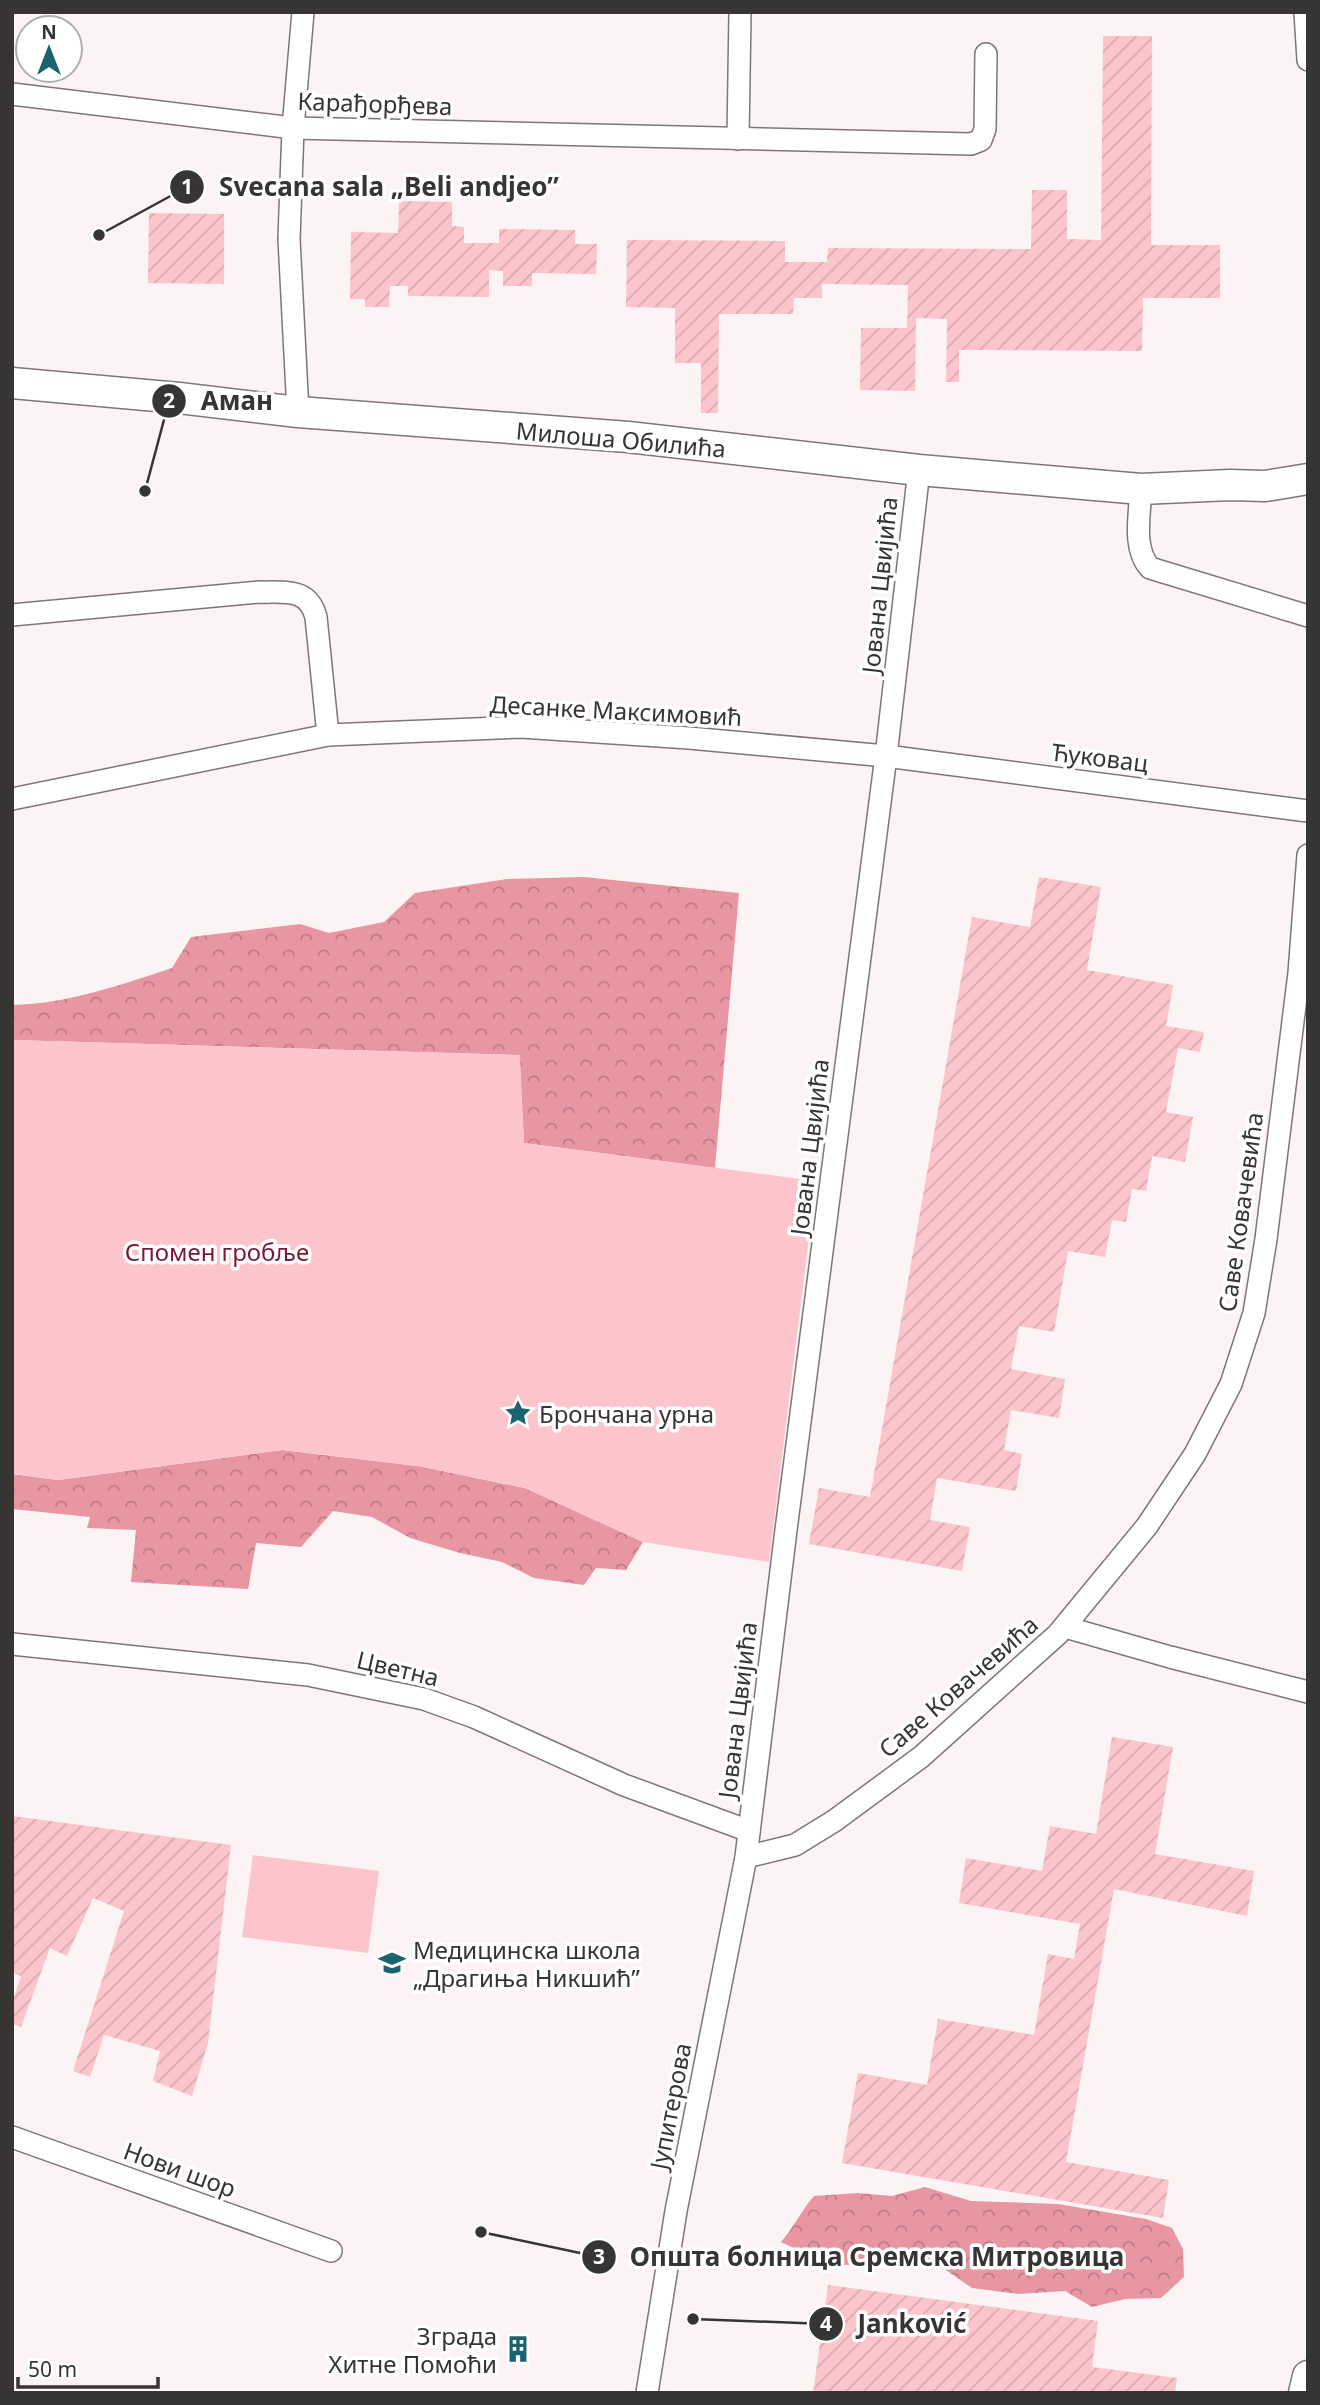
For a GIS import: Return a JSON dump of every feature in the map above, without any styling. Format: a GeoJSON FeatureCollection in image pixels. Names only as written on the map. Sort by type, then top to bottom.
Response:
{"type":"FeatureCollection","features":[{"type":"Feature","properties":{"kind":"street"},"geometry":{"type":"LineString","coordinates":[[298,412],[289,239],[293,128],[303,12]]}},
{"type":"Feature","properties":{"kind":"street"},"geometry":{"type":"LineString","coordinates":[[738,139],[740,12]]}},
{"type":"Feature","properties":{"kind":"street"},"geometry":{"type":"LineString","coordinates":[[1305,12],[1308,60]]}},
{"type":"Feature","properties":{"kind":"street","name":"Карађорђева"},"geometry":{"type":"LineString","coordinates":[[12,94],[293,128],[971,145],[981,139],[985,129],[986,54]]}},
{"type":"Feature","properties":{"kind":"street","name":"Милоша Обилића"},"geometry":{"type":"LineString","coordinates":[[12,383],[298,412],[628,437],[919,470],[1141,489],[1265,486],[1308,478]]}},
{"type":"Feature","properties":{"kind":"street","name":"Милоша Обилића"},"geometry":{"type":"LineString","coordinates":[[1230,485],[1308,464]]}},
{"type":"Feature","properties":{"kind":"street","name":"Јована Цвијића"},"geometry":{"type":"LineString","coordinates":[[749,1831],[886,756],[919,470]]}},
{"type":"Feature","properties":{"kind":"street"},"geometry":{"type":"LineString","coordinates":[[1141,489],[1139,541],[1143,561],[1150,568],[1308,616]]}},
{"type":"Feature","properties":{"kind":"street"},"geometry":{"type":"LineString","coordinates":[[12,615],[259,592],[300,594],[307,598],[316,617],[328,735]]}},
{"type":"Feature","properties":{"kind":"street","name":"Десанке Максимовић"},"geometry":{"type":"LineString","coordinates":[[12,799],[328,735],[521,727],[690,738],[886,756]]}},
{"type":"Feature","properties":{"kind":"street","name":"Ћуковац"},"geometry":{"type":"LineString","coordinates":[[886,756],[1308,811]]}},
{"type":"Feature","properties":{"kind":"street","name":"Саве Ковачевића"},"geometry":{"type":"LineString","coordinates":[[746,1857],[796,1845],[834,1821],[921,1757],[1065,1628],[1147,1526],[1195,1454],[1231,1384],[1254,1313],[1266,1239],[1299,973],[1308,855]]}},
{"type":"Feature","properties":{"kind":"street"},"geometry":{"type":"LineString","coordinates":[[1065,1628],[1308,1692]]}},
{"type":"Feature","properties":{"kind":"street","name":"Цветна"},"geometry":{"type":"LineString","coordinates":[[12,1644],[308,1675],[424,1699],[485,1721],[624,1785],[749,1831]]}},
{"type":"Feature","properties":{"kind":"street","name":"Јупитерова"},"geometry":{"type":"LineString","coordinates":[[647,2393],[676,2211],[749,1831]]}},
{"type":"Feature","properties":{"kind":"street","name":"Нови шор"},"geometry":{"type":"LineString","coordinates":[[12,2137],[331,2251]]}},
{"type":"Feature","properties":{"kind":"street"},"geometry":{"type":"LineString","coordinates":[[1304,2393],[1308,2376]]}},
{"type":"Feature","properties":{"kind":"green space"},"geometry":{"type":"Polygon","coordinates":[[[1103,36],[1152,36],[1151,245],[1220,245],[1220,298],[1143,298],[1142,351],[959,350],[959,382],[946,382],[947,319],[916,318],[915,391],[860,390],[861,328],[907,328],[908,285],[822,284],[822,298],[794,298],[793,314],[719,314],[718,413],[701,413],[701,363],[675,363],[675,308],[626,307],[627,240],[785,241],[785,262],[827,262],[828,248],[1031,249],[1032,190],[1067,190],[1067,239],[1101,240],[1103,36]]]}},
{"type":"Feature","properties":{"kind":"green space"},"geometry":{"type":"Polygon","coordinates":[[[399,201],[452,202],[452,226],[464,227],[464,243],[499,243],[499,229],[575,230],[575,244],[597,244],[596,274],[532,273],[532,286],[503,286],[503,271],[489,270],[489,297],[408,296],[408,286],[390,286],[389,307],[365,307],[365,299],[350,299],[351,232],[398,233],[399,201]]]}},
{"type":"Feature","properties":{"kind":"green space"},"geometry":{"type":"Polygon","coordinates":[[[149,213],[224,214],[224,284],[148,283],[149,213]]]}},
{"type":"Feature","properties":{"kind":"green space"},"geometry":{"type":"Polygon","coordinates":[[[584,877],[739,893],[715,1168],[524,1143],[519,1055],[12,1040],[12,1005],[73,997],[172,968],[191,937],[300,924],[329,933],[384,922],[415,893],[507,879],[584,877]]]}},
{"type":"Feature","properties":{"kind":"green space"},"geometry":{"type":"Polygon","coordinates":[[[1039,877],[1101,887],[1087,970],[1173,985],[1166,1026],[1204,1032],[1200,1052],[1178,1048],[1166,1112],[1193,1117],[1185,1162],[1152,1156],[1146,1191],[1132,1189],[1126,1222],[1112,1220],[1105,1257],[1068,1251],[1054,1332],[1019,1326],[1011,1369],[1065,1379],[1059,1418],[1011,1410],[1004,1450],[1022,1454],[1016,1491],[937,1478],[930,1520],[970,1527],[962,1571],[809,1544],[819,1488],[870,1497],[972,917],[1030,927],[1039,877]]]}},
{"type":"Feature","properties":{"kind":"green space","name":"Спомен гробље"},"geometry":{"type":"Polygon","coordinates":[[[12,1040],[520,1055],[524,1143],[816,1181],[769,1562],[643,1542],[525,1488],[418,1466],[282,1450],[58,1480],[12,1474],[12,1040]]]}},
{"type":"Feature","properties":{"kind":"green space"},"geometry":{"type":"Polygon","coordinates":[[[282,1450],[418,1466],[525,1488],[643,1542],[626,1570],[596,1568],[584,1585],[534,1578],[502,1562],[410,1538],[372,1517],[333,1511],[301,1547],[256,1543],[248,1589],[131,1582],[136,1530],[87,1528],[90,1517],[12,1509],[12,1474],[58,1480],[282,1450]]]}},
{"type":"Feature","properties":{"kind":"green space"},"geometry":{"type":"Polygon","coordinates":[[[1112,1737],[1173,1747],[1155,1854],[1254,1871],[1247,1916],[1114,1889],[1066,2162],[1169,2180],[1163,2218],[842,2163],[858,2073],[927,2085],[938,2019],[1034,2035],[1048,1954],[1074,1959],[1080,1924],[959,1903],[966,1858],[1042,1871],[1050,1826],[1096,1834],[1112,1737]]]}},
{"type":"Feature","properties":{"kind":"green space"},"geometry":{"type":"Polygon","coordinates":[[[12,1816],[231,1845],[208,2043],[192,2096],[153,2081],[160,2051],[104,2035],[90,2077],[73,2071],[124,1911],[93,1898],[67,1956],[50,1948],[21,2027],[12,2024],[12,2003],[21,1976],[12,1973],[12,1816]]]}},
{"type":"Feature","properties":{"kind":"green space"},"geometry":{"type":"Polygon","coordinates":[[[253,1855],[379,1871],[368,1953],[242,1937],[253,1855]]]}},
{"type":"Feature","properties":{"kind":"green space"},"geometry":{"type":"Polygon","coordinates":[[[925,2187],[971,2201],[1058,2204],[1146,2219],[1172,2228],[1183,2249],[1184,2277],[1161,2298],[1125,2299],[1092,2307],[1065,2291],[1018,2294],[972,2288],[937,2264],[829,2265],[781,2242],[814,2196],[858,2193],[892,2196],[925,2187]]]}},
{"type":"Feature","properties":{"kind":"green space"},"geometry":{"type":"Polygon","coordinates":[[[828,2285],[1098,2321],[1092,2367],[1177,2378],[1175,2393],[813,2393],[828,2285]]]}},
{"type":"Feature","properties":{"kind":"place","name":"Svecana sala „Beli andjeo”"},"geometry":{"type":"Point","coordinates":[99,235]}},
{"type":"Feature","properties":{"kind":"place","name":"Аман"},"geometry":{"type":"Point","coordinates":[145,491]}},
{"type":"Feature","properties":{"kind":"place","name":"Брончана урна"},"geometry":{"type":"Point","coordinates":[518,1413]}},
{"type":"Feature","properties":{"kind":"place","name":"Медицинска школа „Драгиња Никшић”"},"geometry":{"type":"Point","coordinates":[392,1963]}},
{"type":"Feature","properties":{"kind":"place","name":"Општа болница Сремска Митровица"},"geometry":{"type":"Point","coordinates":[481,2232]}},
{"type":"Feature","properties":{"kind":"place","name":"Janković"},"geometry":{"type":"Point","coordinates":[693,2319]}},
{"type":"Feature","properties":{"kind":"place","name":"Зграда Хитне Помоћи"},"geometry":{"type":"Point","coordinates":[518,2349]}}]}
